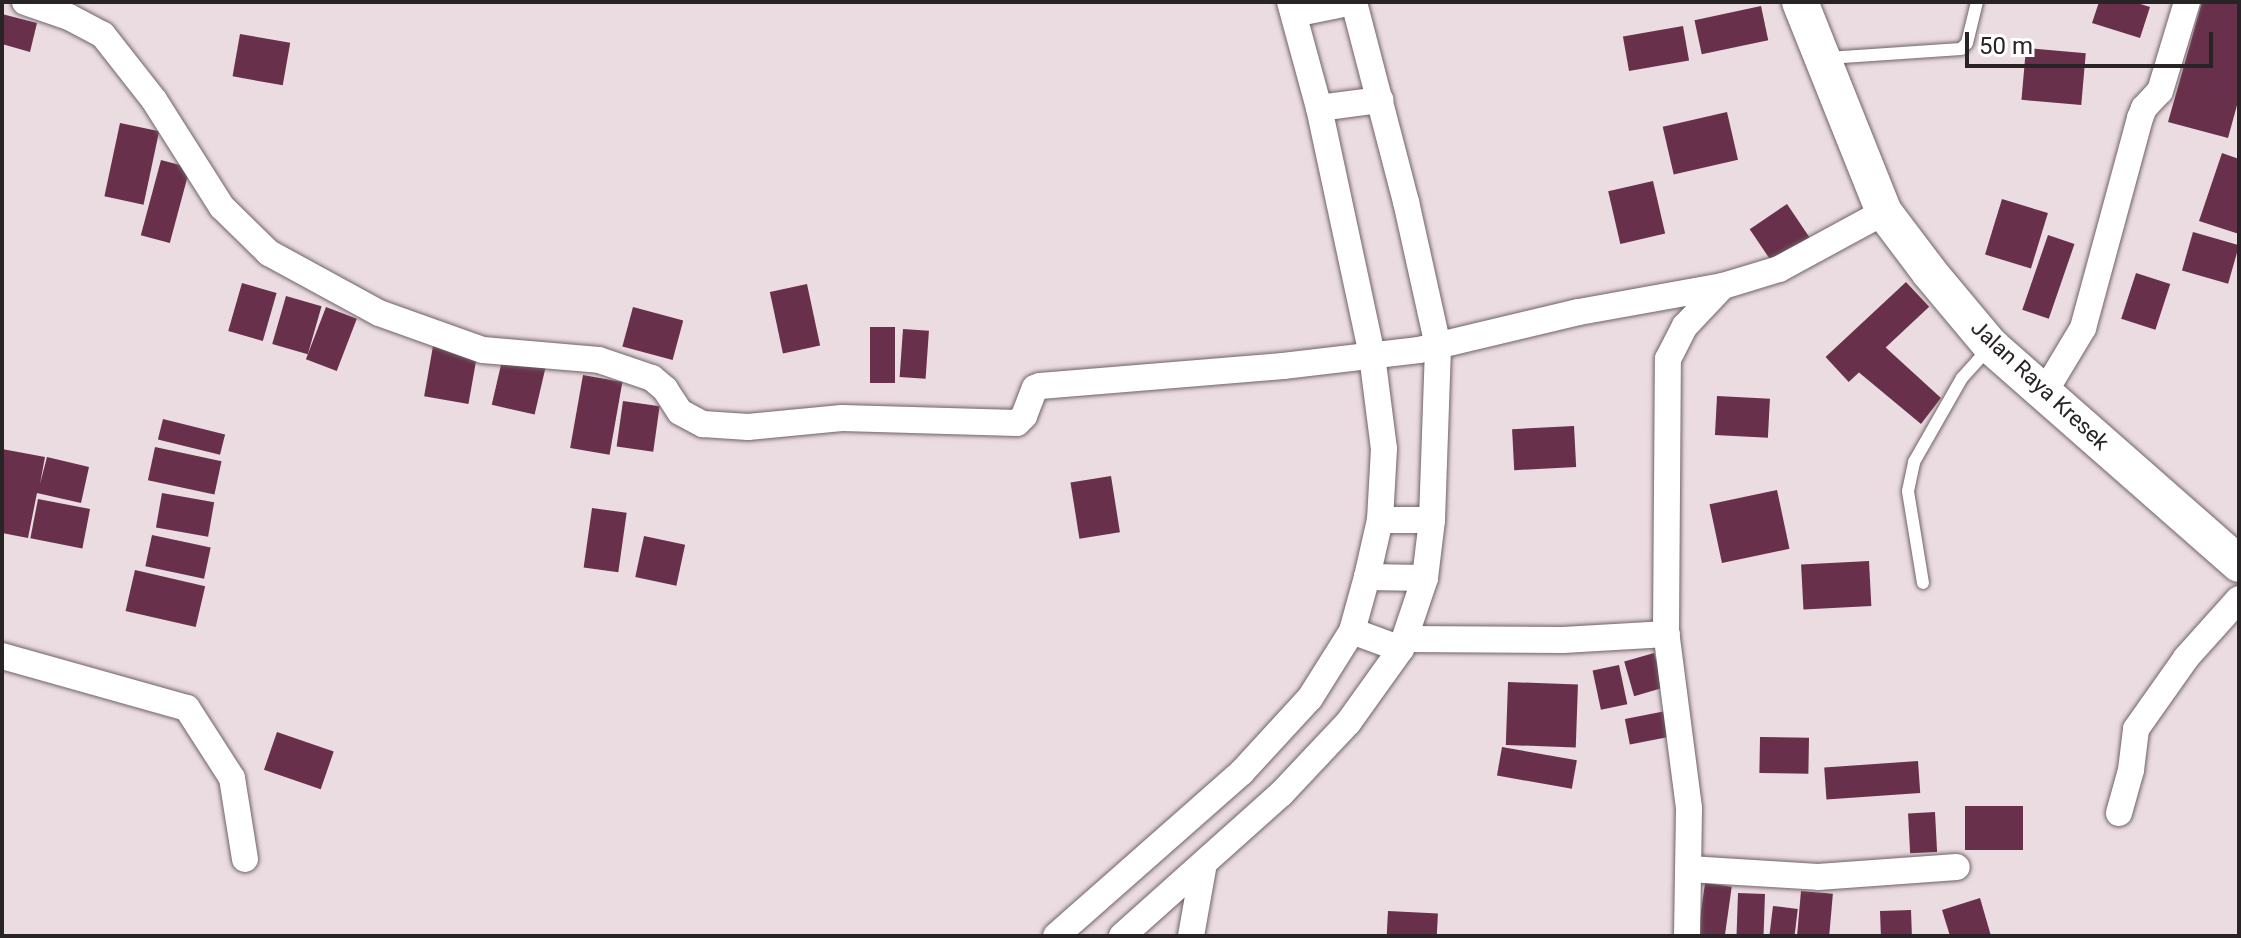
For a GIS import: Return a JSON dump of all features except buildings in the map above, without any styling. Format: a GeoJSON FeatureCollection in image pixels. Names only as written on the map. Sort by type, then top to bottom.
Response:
{"type":"FeatureCollection","features":[{"type":"Feature","properties":{"kind":"main road","name":"Jalan Raya Kresek"},"geometry":{"type":"LineString","coordinates":[[1800,2],[1884,212],[1991,346],[2239,564]]}},
{"type":"Feature","properties":{"kind":"street"},"geometry":{"type":"LineString","coordinates":[[25,2],[69,17],[103,35],[154,100],[222,207],[269,253],[379,313],[483,350],[599,360],[652,378],[665,389],[680,412],[703,424],[748,427],[842,418],[1017,423],[1024,416],[1030,395],[1040,386],[1428,348],[1579,312],[1723,286],[1779,269],[1884,212]]}},
{"type":"Feature","properties":{"kind":"street"},"geometry":{"type":"LineString","coordinates":[[2044,393],[2083,328],[2140,118],[2144,108],[2160,91],[2187,2]]}},
{"type":"Feature","properties":{"kind":"street"},"geometry":{"type":"LineString","coordinates":[[1056,936],[1261,782],[1329,711],[1356,633],[1385,520],[1384,449],[1377,354],[1327,107],[1298,9],[1350,3],[1428,348],[1425,519],[1418,579],[1398,644],[1261,782],[1204,863],[1122,936]]}},
{"type":"Feature","properties":{"kind":"street"},"geometry":{"type":"LineString","coordinates":[[1327,107],[1371,102]]}},
{"type":"Feature","properties":{"kind":"street"},"geometry":{"type":"LineString","coordinates":[[1687,936],[1689,808],[1667,634],[1668,359],[1685,326],[1723,286]]}},
{"type":"Feature","properties":{"kind":"street"},"geometry":{"type":"LineString","coordinates":[[1385,520],[1425,519]]}},
{"type":"Feature","properties":{"kind":"street"},"geometry":{"type":"LineString","coordinates":[[1372,578],[1418,579]]}},
{"type":"Feature","properties":{"kind":"street"},"geometry":{"type":"LineString","coordinates":[[2119,813],[2131,770],[2136,729],[2186,658],[2239,599]]}},
{"type":"Feature","properties":{"kind":"street"},"geometry":{"type":"LineString","coordinates":[[1356,633],[1398,644],[1667,634]]}},
{"type":"Feature","properties":{"kind":"street"},"geometry":{"type":"LineString","coordinates":[[2,656],[187,708],[232,778],[245,859]]}},
{"type":"Feature","properties":{"kind":"street"},"geometry":{"type":"LineString","coordinates":[[1191,936],[1204,863]]}},
{"type":"Feature","properties":{"kind":"street"},"geometry":{"type":"LineString","coordinates":[[1689,869],[1818,877],[1957,867]]}},
{"type":"Feature","properties":{"kind":"lane"},"geometry":{"type":"LineString","coordinates":[[1821,59],[1961,49],[1967,43],[1977,2]]}},
{"type":"Feature","properties":{"kind":"lane"},"geometry":{"type":"LineString","coordinates":[[1923,583],[1908,491],[1914,462],[1962,378],[1991,346]]}}]}
